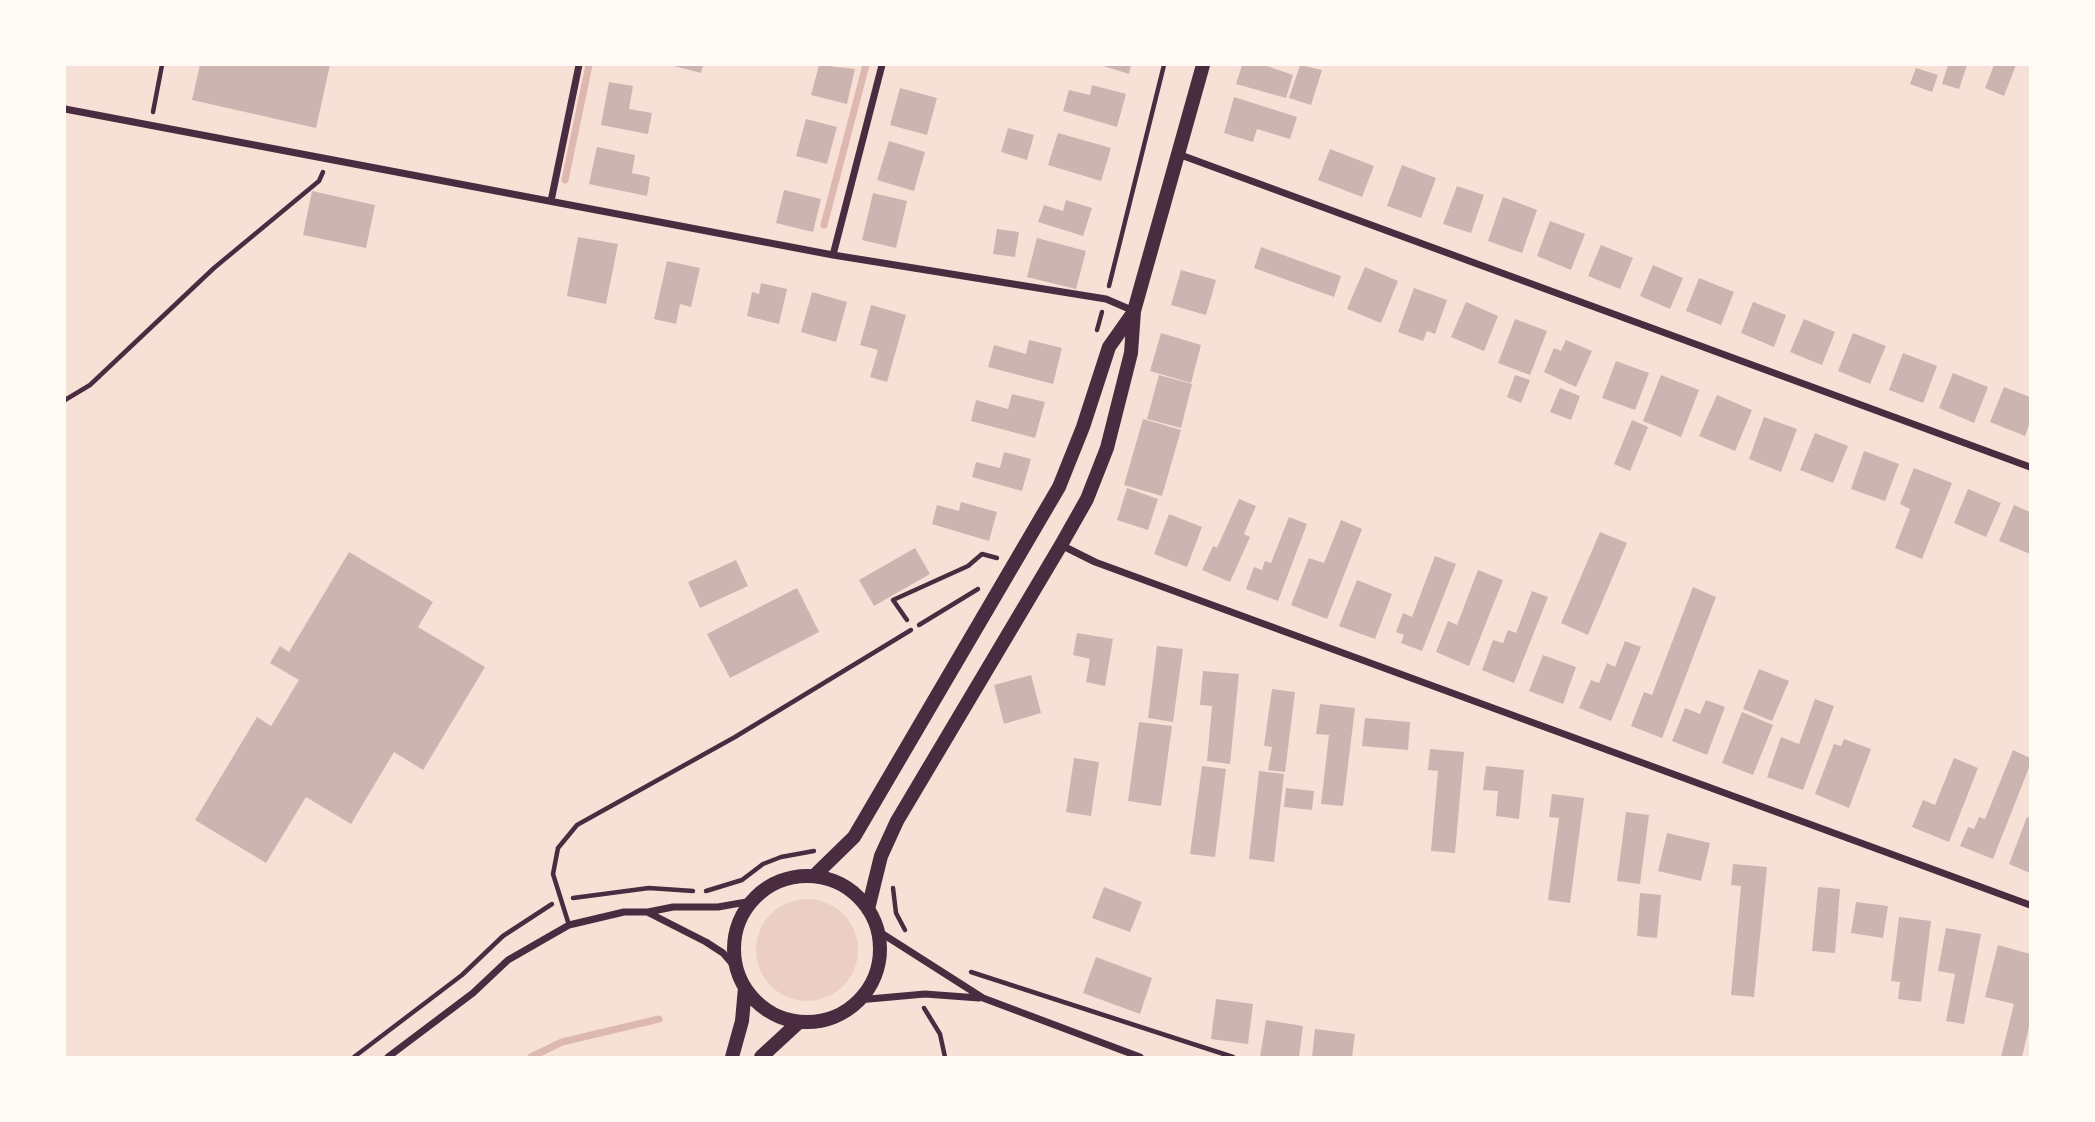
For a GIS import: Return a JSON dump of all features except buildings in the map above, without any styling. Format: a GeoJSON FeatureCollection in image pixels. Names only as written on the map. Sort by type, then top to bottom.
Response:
{"type":"FeatureCollection","features":[{"type":"Feature","properties":{"kind":"main road"},"geometry":{"type":"LineString","coordinates":[[868,909],[881,856],[897,821],[1087,499],[1107,449],[1131,353],[1134,311],[1203,65]]}},
{"type":"Feature","properties":{"kind":"main road"},"geometry":{"type":"LineString","coordinates":[[814,876],[854,837],[1059,487],[1083,427],[1109,347],[1134,311]]}},
{"type":"Feature","properties":{"kind":"main road"},"geometry":{"type":"LineString","coordinates":[[814,876],[844,887],[868,909],[877,932],[879,956],[873,980],[858,1000],[831,1017],[799,1022],[778,1016],[759,1005],[745,988],[736,968],[734,947],[737,925],[752,901],[777,882],[814,876]]}},
{"type":"Feature","properties":{"kind":"main road"},"geometry":{"type":"LineString","coordinates":[[732,1057],[742,1021],[745,988]]}},
{"type":"Feature","properties":{"kind":"main road"},"geometry":{"type":"LineString","coordinates":[[761,1057],[799,1022]]}},
{"type":"Feature","properties":{"kind":"street"},"geometry":{"type":"LineString","coordinates":[[551,201],[579,65]]}},
{"type":"Feature","properties":{"kind":"street"},"geometry":{"type":"LineString","coordinates":[[832,255],[882,65]]}},
{"type":"Feature","properties":{"kind":"street"},"geometry":{"type":"LineString","coordinates":[[65,109],[832,255],[1106,299],[1134,311]]}},
{"type":"Feature","properties":{"kind":"street"},"geometry":{"type":"LineString","coordinates":[[1178,155],[2030,467]]}},
{"type":"Feature","properties":{"kind":"street"},"geometry":{"type":"LineString","coordinates":[[1061,545],[1108,567],[2030,905]]}},
{"type":"Feature","properties":{"kind":"street"},"geometry":{"type":"LineString","coordinates":[[388,1057],[473,993],[508,960],[569,925],[624,912],[648,912],[673,907],[718,907],[752,901]]}},
{"type":"Feature","properties":{"kind":"street"},"geometry":{"type":"LineString","coordinates":[[648,912],[706,942],[723,953],[736,968]]}},
{"type":"Feature","properties":{"kind":"street"},"geometry":{"type":"LineString","coordinates":[[877,932],[983,998],[1140,1057]]}},
{"type":"Feature","properties":{"kind":"street"},"geometry":{"type":"LineString","coordinates":[[858,1000],[925,994],[983,998]]}},
{"type":"Feature","properties":{"kind":"lane"},"geometry":{"type":"LineString","coordinates":[[569,925],[559,901],[553,874],[558,848],[577,825],[735,737],[911,630]]}},
{"type":"Feature","properties":{"kind":"path"},"geometry":{"type":"LineString","coordinates":[[151,125],[162,65]]}},
{"type":"Feature","properties":{"kind":"path"},"geometry":{"type":"LineString","coordinates":[[1096,336],[1164,65]]}},
{"type":"Feature","properties":{"kind":"path"},"geometry":{"type":"LineString","coordinates":[[65,400],[90,385],[214,268],[319,181],[328,159]]}},
{"type":"Feature","properties":{"kind":"path"},"geometry":{"type":"LineString","coordinates":[[898,608],[893,600],[968,566],[982,554],[997,558]]}},
{"type":"Feature","properties":{"kind":"path"},"geometry":{"type":"LineString","coordinates":[[911,630],[987,583]]}},
{"type":"Feature","properties":{"kind":"path"},"geometry":{"type":"LineString","coordinates":[[354,1057],[461,975],[503,936],[559,901],[649,888],[702,891],[725,887],[781,857],[817,850]]}},
{"type":"Feature","properties":{"kind":"path"},"geometry":{"type":"LineString","coordinates":[[893,883],[896,913],[912,936]]}},
{"type":"Feature","properties":{"kind":"path"},"geometry":{"type":"LineString","coordinates":[[961,969],[1233,1057]]}},
{"type":"Feature","properties":{"kind":"path"},"geometry":{"type":"LineString","coordinates":[[923,1008],[940,1034],[945,1057]]}},
{"type":"Feature","properties":{"kind":"shaded area"},"geometry":{"type":"Polygon","coordinates":[[[807,899],[827,903],[843,914],[854,930],[858,950],[854,970],[843,986],[827,997],[807,1001],[787,997],[771,986],[760,970],[756,950],[760,930],[771,914],[787,903],[807,899]]]}},
{"type":"Feature","properties":{"kind":"waterway"},"geometry":{"type":"LineString","coordinates":[[565,180],[589,65]]}},
{"type":"Feature","properties":{"kind":"waterway"},"geometry":{"type":"LineString","coordinates":[[824,225],[866,65]]}},
{"type":"Feature","properties":{"kind":"waterway"},"geometry":{"type":"LineString","coordinates":[[531,1057],[562,1042],[659,1019]]}}]}
